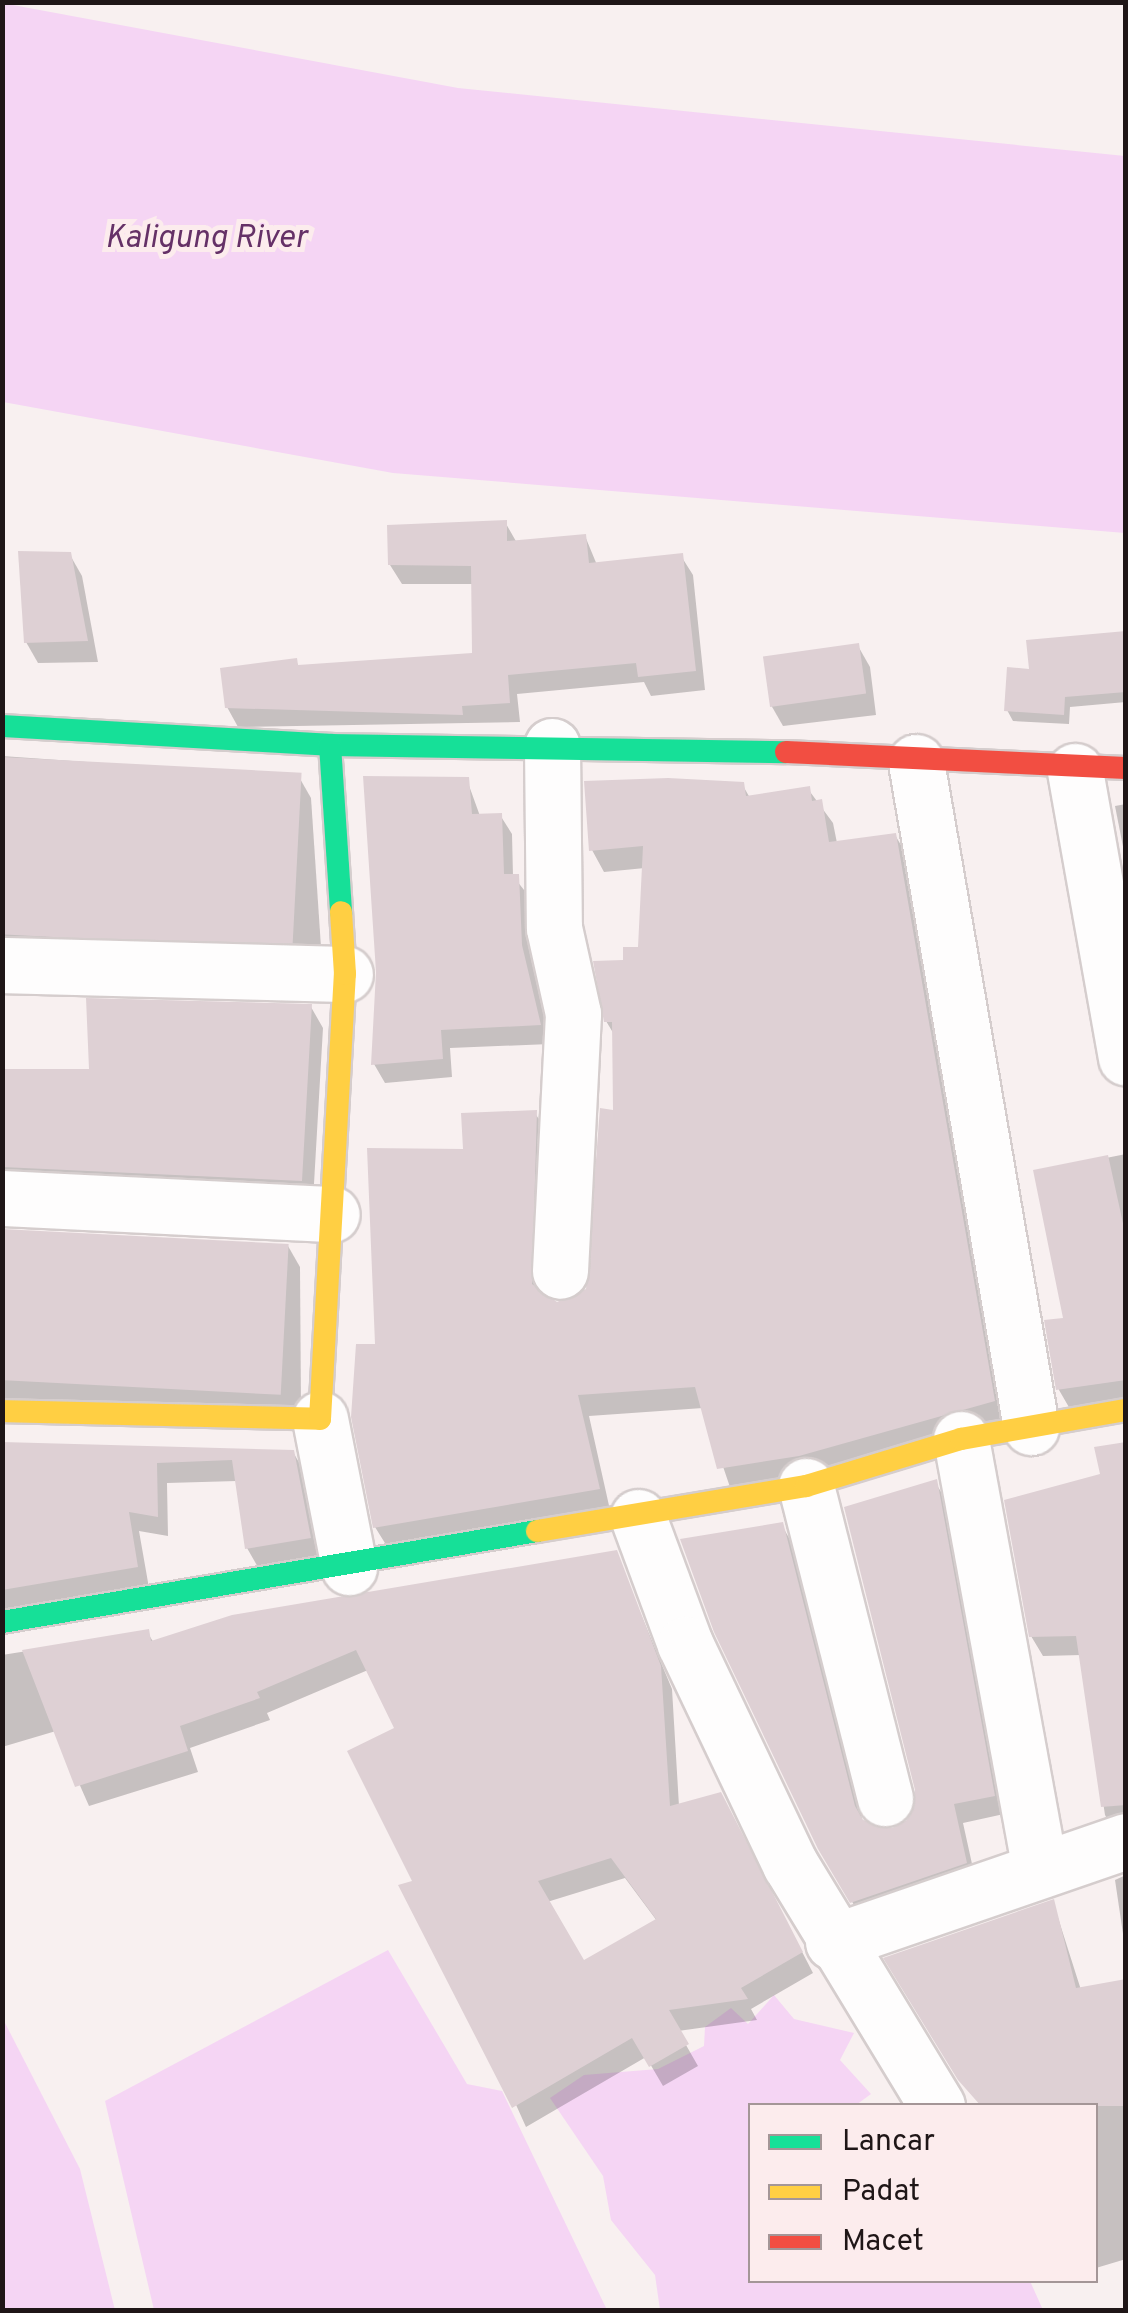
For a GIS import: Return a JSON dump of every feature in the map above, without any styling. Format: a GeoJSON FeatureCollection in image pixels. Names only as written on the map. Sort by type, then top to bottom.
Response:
{"type":"FeatureCollection","features":[{"type":"Feature","properties":{"kind":"street"},"geometry":{"type":"LineString","coordinates":[[2,726],[330,745],[552,746],[1100,769],[1126,1057]]}},
{"type":"Feature","properties":{"kind":"street"},"geometry":{"type":"LineString","coordinates":[[330,745],[345,974],[320,1419],[348,1567]]}},
{"type":"Feature","properties":{"kind":"street"},"geometry":{"type":"LineString","coordinates":[[552,746],[554,928],[572,1014],[560,1270]]}},
{"type":"Feature","properties":{"kind":"street"},"geometry":{"type":"LineString","coordinates":[[916,762],[1030,1427]]}},
{"type":"Feature","properties":{"kind":"street"},"geometry":{"type":"LineString","coordinates":[[2,964],[345,974]]}},
{"type":"Feature","properties":{"kind":"street"},"geometry":{"type":"LineString","coordinates":[[2,1198],[332,1214]]}},
{"type":"Feature","properties":{"kind":"street"},"geometry":{"type":"LineString","coordinates":[[2,1622],[348,1567],[806,1486],[960,1440],[1126,1410]]}},
{"type":"Feature","properties":{"kind":"street"},"geometry":{"type":"LineString","coordinates":[[2,1411],[320,1419]]}},
{"type":"Feature","properties":{"kind":"street"},"geometry":{"type":"LineString","coordinates":[[960,1440],[1040,1870]]}},
{"type":"Feature","properties":{"kind":"street"},"geometry":{"type":"LineString","coordinates":[[806,1486],[885,1798]]}},
{"type":"Feature","properties":{"kind":"street"},"geometry":{"type":"LineString","coordinates":[[638,1516],[685,1644],[833,1942],[935,2103]]}},
{"type":"Feature","properties":{"kind":"street"},"geometry":{"type":"LineString","coordinates":[[833,1942],[1126,1842]]}},
{"type":"Feature","properties":{"kind":"water","name":"Kaligung River"},"geometry":{"type":"Polygon","coordinates":[[[2,3],[458,88],[1125,156],[1125,533],[393,473],[3,402],[2,3]]]}},
{"type":"Feature","properties":{"kind":"water"},"geometry":{"type":"Polygon","coordinates":[[[388,1950],[467,2084],[502,2091],[607,2310],[154,2310],[105,2101],[388,1950]]]}},
{"type":"Feature","properties":{"kind":"water"},"geometry":{"type":"Polygon","coordinates":[[[774,1995],[794,2019],[854,2033],[840,2060],[871,2094],[859,2103],[748,2103],[748,2283],[1031,2283],[1043,2310],[660,2310],[655,2275],[611,2220],[603,2176],[550,2098],[584,2075],[658,2069],[704,2046],[705,2027],[731,2008],[748,2024],[774,1995]]]}},
{"type":"Feature","properties":{"kind":"water"},"geometry":{"type":"Polygon","coordinates":[[[2,2017],[80,2169],[115,2310],[3,2310],[2,2017]]]}},
{"type":"Feature","properties":{"kind":"building"},"geometry":{"type":"Polygon","coordinates":[[[507,520],[507,541],[586,534],[589,563],[683,553],[696,671],[638,677],[636,663],[508,675],[510,703],[462,706],[463,715],[225,708],[220,668],[297,658],[298,665],[472,653],[471,566],[388,565],[387,525],[507,520]]]}},
{"type":"Feature","properties":{"kind":"building"},"geometry":{"type":"Polygon","coordinates":[[[18,551],[71,552],[88,641],[24,643],[18,551]]]}},
{"type":"Feature","properties":{"kind":"building"},"geometry":{"type":"Polygon","coordinates":[[[1126,631],[1126,692],[1065,697],[1064,715],[1004,711],[1007,667],[1029,669],[1026,640],[1126,631]]]}},
{"type":"Feature","properties":{"kind":"building"},"geometry":{"type":"Polygon","coordinates":[[[859,643],[866,694],[770,707],[763,656],[859,643]]]}},
{"type":"Feature","properties":{"kind":"building"},"geometry":{"type":"Polygon","coordinates":[[[2,757],[302,773],[292,949],[2,934],[2,757]]]}},
{"type":"Feature","properties":{"kind":"building"},"geometry":{"type":"Polygon","coordinates":[[[363,776],[469,777],[472,814],[502,813],[504,874],[519,874],[522,945],[541,1025],[441,1030],[443,1059],[371,1065],[376,972],[363,776]]]}},
{"type":"Feature","properties":{"kind":"building"},"geometry":{"type":"Polygon","coordinates":[[[668,778],[744,782],[746,796],[810,786],[812,801],[822,799],[829,842],[896,833],[995,1401],[799,1456],[717,1469],[695,1387],[578,1395],[600,1489],[373,1528],[351,1417],[356,1344],[375,1344],[367,1148],[463,1149],[461,1113],[537,1110],[532,1284],[557,1302],[586,1289],[600,1108],[613,1110],[612,1022],[604,1022],[593,961],[623,960],[623,947],[638,947],[643,846],[589,851],[584,781],[668,778]]]}},
{"type":"Feature","properties":{"kind":"building"},"geometry":{"type":"Polygon","coordinates":[[[86,998],[312,1004],[302,1181],[2,1167],[2,1069],[89,1069],[86,998]]]}},
{"type":"Feature","properties":{"kind":"building"},"geometry":{"type":"Polygon","coordinates":[[[1108,1155],[1126,1237],[1126,1380],[1056,1390],[1044,1320],[1063,1318],[1033,1170],[1108,1155]]]}},
{"type":"Feature","properties":{"kind":"building"},"geometry":{"type":"Polygon","coordinates":[[[2,1229],[289,1244],[281,1395],[2,1380],[2,1229]]]}},
{"type":"Feature","properties":{"kind":"building"},"geometry":{"type":"Polygon","coordinates":[[[2,1442],[294,1450],[311,1538],[245,1549],[232,1460],[157,1463],[158,1517],[129,1512],[138,1567],[2,1590],[2,1442]]]}},
{"type":"Feature","properties":{"kind":"building"},"geometry":{"type":"Polygon","coordinates":[[[1126,1442],[1126,1805],[1101,1807],[1076,1636],[1029,1637],[1004,1500],[1100,1474],[1094,1447],[1126,1442]]]}},
{"type":"Feature","properties":{"kind":"building"},"geometry":{"type":"Polygon","coordinates":[[[937,1479],[995,1796],[954,1804],[967,1863],[850,1903],[818,1849],[714,1632],[680,1539],[783,1522],[855,1806],[863,1820],[892,1828],[907,1820],[915,1790],[844,1507],[937,1479]]]}},
{"type":"Feature","properties":{"kind":"building"},"geometry":{"type":"Polygon","coordinates":[[[617,1550],[661,1666],[670,1806],[721,1792],[803,1952],[741,1988],[748,1999],[669,2010],[689,2044],[649,2067],[632,2038],[512,2108],[398,1885],[412,1881],[347,1751],[394,1728],[356,1650],[257,1692],[260,1698],[180,1726],[188,1751],[75,1787],[22,1650],[149,1629],[151,1641],[232,1615],[617,1550]],[[611,1858],[538,1881],[584,1960],[656,1919],[611,1858]]]}},
{"type":"Feature","properties":{"kind":"building"},"geometry":{"type":"Polygon","coordinates":[[[1054,1899],[1076,1988],[1126,1979],[1126,2106],[978,2103],[958,2080],[883,1958],[1054,1899]]]}},
{"type":"Feature","properties":{"kind":"traffic: fast"},"geometry":{"type":"LineString","coordinates":[[2,726],[330,745],[786,752]]}},
{"type":"Feature","properties":{"kind":"traffic: fast"},"geometry":{"type":"LineString","coordinates":[[330,745],[341,912]]}},
{"type":"Feature","properties":{"kind":"traffic: fast"},"geometry":{"type":"LineString","coordinates":[[2,1622],[537,1531]]}},
{"type":"Feature","properties":{"kind":"traffic: slow"},"geometry":{"type":"LineString","coordinates":[[2,1411],[320,1419],[345,974],[341,912]]}},
{"type":"Feature","properties":{"kind":"traffic: slow"},"geometry":{"type":"LineString","coordinates":[[537,1531],[806,1486],[961,1439],[1126,1410]]}},
{"type":"Feature","properties":{"kind":"traffic: jam"},"geometry":{"type":"LineString","coordinates":[[786,752],[1126,768]]}}]}
